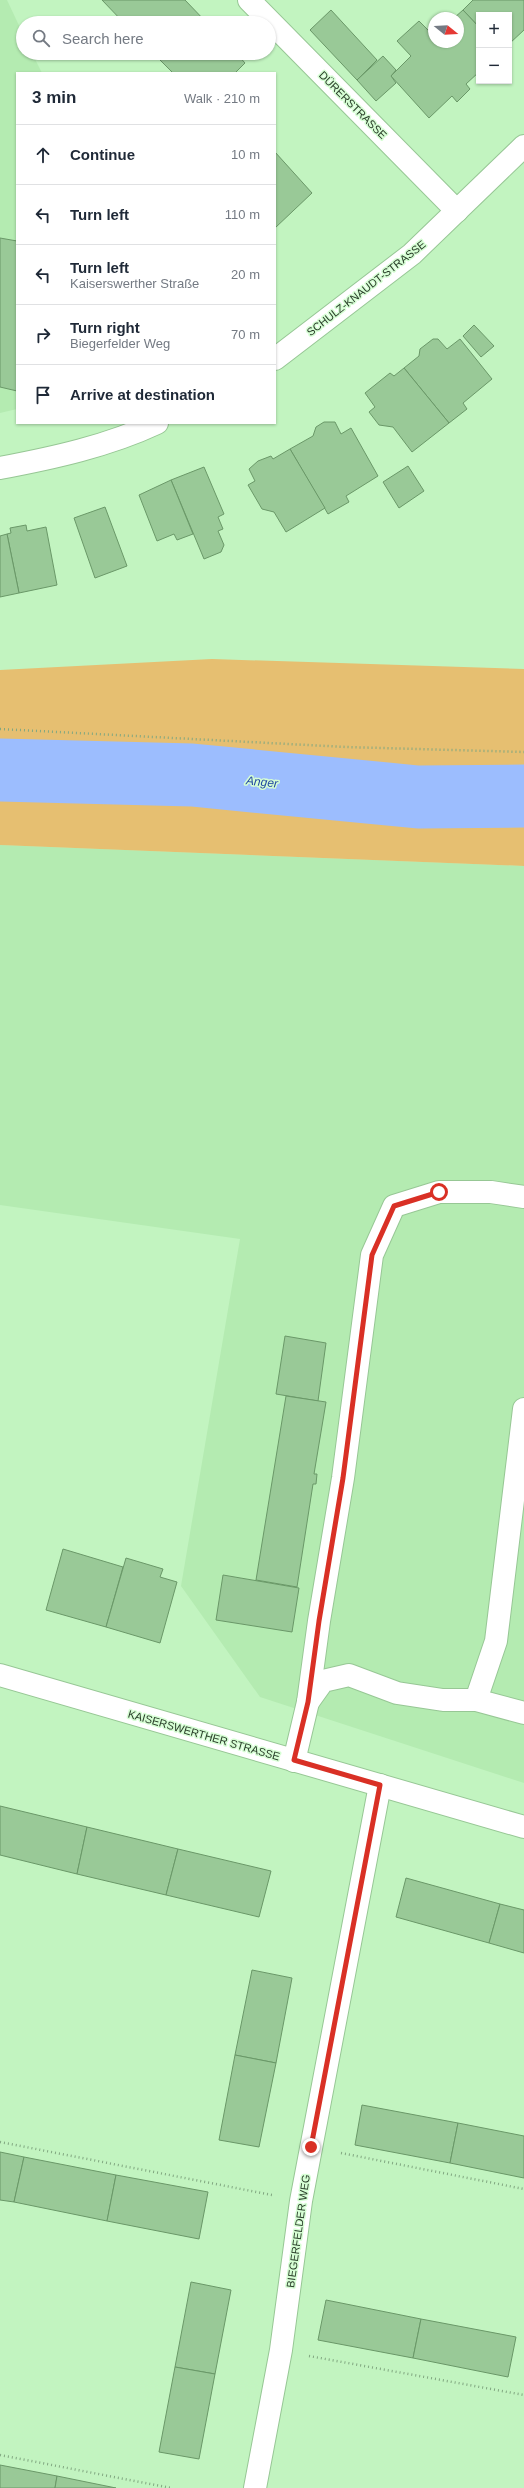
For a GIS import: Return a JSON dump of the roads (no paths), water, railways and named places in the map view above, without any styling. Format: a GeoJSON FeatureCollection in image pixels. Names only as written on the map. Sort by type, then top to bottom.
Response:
{"type":"FeatureCollection","features":[{"type":"Feature","properties":{"kind":"street","name":"DÜRERSTRASSE"},"geometry":{"type":"LineString","coordinates":[[249,0],[265,16]]}},
{"type":"Feature","properties":{"kind":"street","name":"DÜRERSTRASSE"},"geometry":{"type":"LineString","coordinates":[[276,27],[457,211]]}},
{"type":"Feature","properties":{"kind":"street","name":"SCHULZ-KNAUDT-STRASSE"},"geometry":{"type":"LineString","coordinates":[[276,358],[412,254],[524,146]]}},
{"type":"Feature","properties":{"kind":"street"},"geometry":{"type":"LineString","coordinates":[[0,468],[48,459],[104,444],[154,424]]}},
{"type":"Feature","properties":{"kind":"street"},"geometry":{"type":"LineString","coordinates":[[294,1760],[308,1702],[319,1621],[343,1478],[372,1255],[394,1206],[439,1192],[491,1192],[524,1196]]}},
{"type":"Feature","properties":{"kind":"street"},"geometry":{"type":"LineString","coordinates":[[476,1700],[496,1641],[524,1409]]}},
{"type":"Feature","properties":{"kind":"street"},"geometry":{"type":"LineString","coordinates":[[308,1702],[323,1681],[349,1674],[397,1693],[443,1700],[476,1700],[524,1713]]}},
{"type":"Feature","properties":{"kind":"street","name":"KAISERSWERTHER STRASSE"},"geometry":{"type":"LineString","coordinates":[[0,1675],[524,1827]]}},
{"type":"Feature","properties":{"kind":"street","name":"BIEGERFELDER WEG"},"geometry":{"type":"LineString","coordinates":[[254,2488],[281,2350],[301,2201],[380,1785]]}},
{"type":"Feature","properties":{"kind":"waterway","name":"Anger"},"geometry":{"type":"LineString","coordinates":[[0,770],[192,775],[418,797],[524,796]]}}]}
